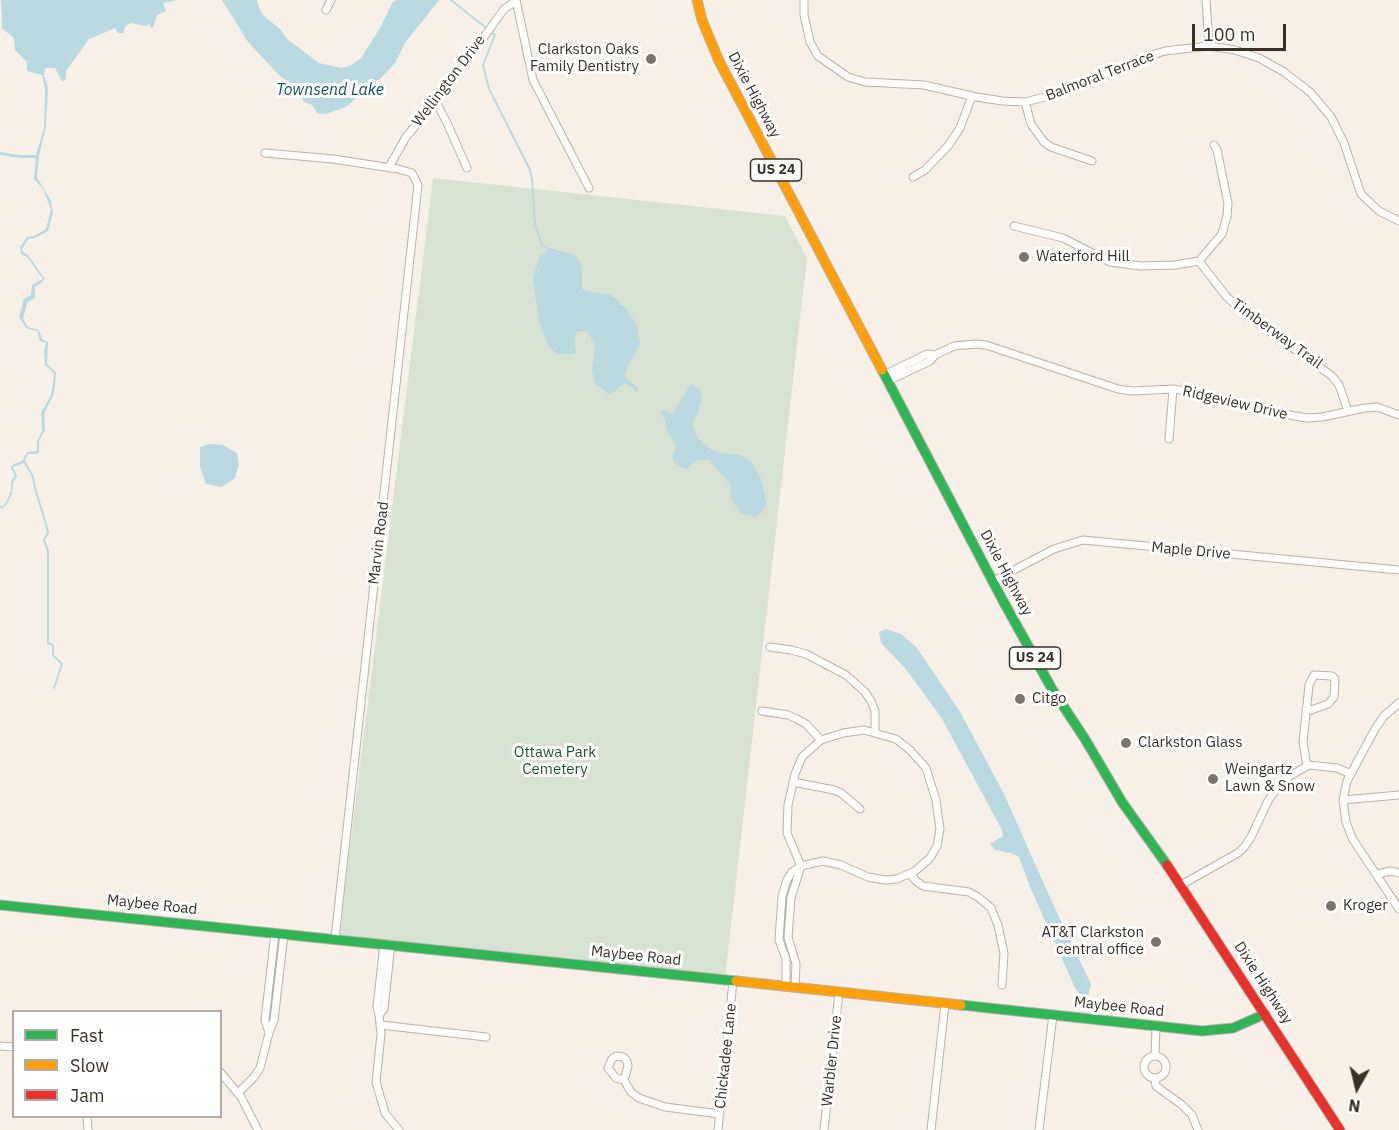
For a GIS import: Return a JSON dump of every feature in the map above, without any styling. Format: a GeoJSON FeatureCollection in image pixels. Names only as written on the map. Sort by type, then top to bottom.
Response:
{"type":"FeatureCollection","features":[{"type":"Feature","properties":{"kind":"main road","name":"Dixie Highway"},"geometry":{"type":"LineString","coordinates":[[697,0],[707,35],[719,61],[993,581],[1052,688],[1122,802],[1181,885],[1340,1130]]}},
{"type":"Feature","properties":{"kind":"main road","name":"Maybee Road"},"geometry":{"type":"LineString","coordinates":[[0,905],[1213,1032],[1239,1026],[1265,1014]]}},
{"type":"Feature","properties":{"kind":"street"},"geometry":{"type":"LineString","coordinates":[[326,10],[331,0]]}},
{"type":"Feature","properties":{"kind":"street"},"geometry":{"type":"LineString","coordinates":[[516,0],[533,80],[590,188]]}},
{"type":"Feature","properties":{"kind":"street","name":"Wellington Drive"},"geometry":{"type":"LineString","coordinates":[[389,167],[406,137],[436,102],[504,9],[516,0]]}},
{"type":"Feature","properties":{"kind":"street","name":"Balmoral Terrace"},"geometry":{"type":"LineString","coordinates":[[804,0],[804,15],[810,42],[818,56],[848,76],[865,82],[924,85],[972,96],[1025,102],[1070,91],[1139,59],[1165,51],[1209,46],[1259,57],[1310,92],[1331,117],[1344,143],[1361,194],[1379,211],[1399,221]]}},
{"type":"Feature","properties":{"kind":"street"},"geometry":{"type":"LineString","coordinates":[[1206,0],[1209,46]]}},
{"type":"Feature","properties":{"kind":"street"},"geometry":{"type":"LineString","coordinates":[[913,177],[926,170],[948,146],[960,128],[972,96]]}},
{"type":"Feature","properties":{"kind":"street"},"geometry":{"type":"LineString","coordinates":[[436,102],[467,168]]}},
{"type":"Feature","properties":{"kind":"street"},"geometry":{"type":"LineString","coordinates":[[1025,102],[1031,124],[1044,142],[1092,161]]}},
{"type":"Feature","properties":{"kind":"street"},"geometry":{"type":"LineString","coordinates":[[1014,226],[1063,238],[1110,262],[1141,266],[1175,265],[1199,261],[1222,234],[1227,216],[1228,203],[1214,145]]}},
{"type":"Feature","properties":{"kind":"street"},"geometry":{"type":"LineString","coordinates":[[265,153],[389,167]]}},
{"type":"Feature","properties":{"kind":"street","name":"Marvin Road"},"geometry":{"type":"LineString","coordinates":[[334,939],[418,192],[418,185],[412,173],[389,167]]}},
{"type":"Feature","properties":{"kind":"street","name":"Timberway Trail"},"geometry":{"type":"LineString","coordinates":[[1199,261],[1226,296],[1245,314],[1332,376],[1339,385],[1348,411]]}},
{"type":"Feature","properties":{"kind":"street","name":"Ridgeview Drive"},"geometry":{"type":"LineString","coordinates":[[886,378],[930,361],[935,354],[954,346],[986,345],[1118,389],[1132,391],[1173,389],[1199,393],[1253,409],[1289,416],[1322,417],[1377,407],[1399,415]]}},
{"type":"Feature","properties":{"kind":"street"},"geometry":{"type":"LineString","coordinates":[[1169,439],[1173,389]]}},
{"type":"Feature","properties":{"kind":"street","name":"Maple Drive"},"geometry":{"type":"LineString","coordinates":[[993,581],[1054,549],[1083,540],[1399,570]]}},
{"type":"Feature","properties":{"kind":"street"},"geometry":{"type":"LineString","coordinates":[[770,647],[806,654],[846,675],[865,692],[871,701],[875,711],[875,732]]}},
{"type":"Feature","properties":{"kind":"street"},"geometry":{"type":"LineString","coordinates":[[1306,709],[1311,710],[1328,704],[1334,696],[1335,679],[1332,676],[1319,675],[1312,678],[1306,709],[1303,742],[1307,766]]}},
{"type":"Feature","properties":{"kind":"street"},"geometry":{"type":"LineString","coordinates":[[1398,906],[1352,838],[1346,822],[1343,800],[1344,788],[1384,716],[1399,703]]}},
{"type":"Feature","properties":{"kind":"street"},"geometry":{"type":"LineString","coordinates":[[762,711],[788,715],[797,719],[806,724],[821,740]]}},
{"type":"Feature","properties":{"kind":"street"},"geometry":{"type":"LineString","coordinates":[[791,988],[786,959],[779,940],[782,896],[786,880],[792,872],[801,866],[823,861],[833,862],[868,877],[885,880],[897,879],[910,874],[930,858],[937,846],[940,829],[936,800],[926,768],[915,755],[896,739],[875,732],[853,731],[821,740],[802,757],[798,764],[788,805],[787,833],[795,857],[801,866]]}},
{"type":"Feature","properties":{"kind":"street"},"geometry":{"type":"LineString","coordinates":[[1181,885],[1238,853],[1245,846],[1268,801],[1288,777],[1307,766],[1326,766],[1351,774]]}},
{"type":"Feature","properties":{"kind":"street"},"geometry":{"type":"LineString","coordinates":[[793,782],[834,790],[860,809]]}},
{"type":"Feature","properties":{"kind":"street"},"geometry":{"type":"LineString","coordinates":[[1343,800],[1399,795]]}},
{"type":"Feature","properties":{"kind":"street"},"geometry":{"type":"LineString","coordinates":[[791,988],[795,956],[788,937],[791,898],[801,866]]}},
{"type":"Feature","properties":{"kind":"street"},"geometry":{"type":"LineString","coordinates":[[1377,874],[1391,871],[1399,873]]}},
{"type":"Feature","properties":{"kind":"street"},"geometry":{"type":"LineString","coordinates":[[910,874],[923,886],[969,892],[991,908],[998,925],[1004,953],[1002,985]]}},
{"type":"Feature","properties":{"kind":"street"},"geometry":{"type":"LineString","coordinates":[[782,896],[791,898]]}},
{"type":"Feature","properties":{"kind":"street"},"geometry":{"type":"LineString","coordinates":[[268,1033],[265,1020],[268,988],[279,933]]}},
{"type":"Feature","properties":{"kind":"street"},"geometry":{"type":"LineString","coordinates":[[238,1093],[260,1068],[268,1033],[274,1020],[278,989],[279,933]]}},
{"type":"Feature","properties":{"kind":"street"},"geometry":{"type":"LineString","coordinates":[[387,944],[383,984],[377,1007],[381,1025],[376,1082],[385,1113],[399,1130]]}},
{"type":"Feature","properties":{"kind":"street"},"geometry":{"type":"LineString","coordinates":[[786,959],[795,956]]}},
{"type":"Feature","properties":{"kind":"street","name":"Chickadee Lane"},"geometry":{"type":"LineString","coordinates":[[718,1130],[733,981]]}},
{"type":"Feature","properties":{"kind":"street"},"geometry":{"type":"LineString","coordinates":[[268,988],[278,989]]}},
{"type":"Feature","properties":{"kind":"street","name":"Warbler Drive"},"geometry":{"type":"LineString","coordinates":[[824,1130],[839,993]]}},
{"type":"Feature","properties":{"kind":"street"},"geometry":{"type":"LineString","coordinates":[[931,1130],[945,1004]]}},
{"type":"Feature","properties":{"kind":"street"},"geometry":{"type":"LineString","coordinates":[[1039,1130],[1053,1015]]}},
{"type":"Feature","properties":{"kind":"street"},"geometry":{"type":"LineString","coordinates":[[381,1025],[486,1037]]}},
{"type":"Feature","properties":{"kind":"street"},"geometry":{"type":"LineString","coordinates":[[1155,1056],[1156,1026]]}},
{"type":"Feature","properties":{"kind":"street"},"geometry":{"type":"LineString","coordinates":[[1155,1056],[1163,1060],[1166,1068],[1163,1075],[1155,1078],[1147,1075],[1144,1067],[1147,1059],[1155,1056]]}},
{"type":"Feature","properties":{"kind":"street"},"geometry":{"type":"LineString","coordinates":[[222,1074],[249,1110],[258,1130]]}},
{"type":"Feature","properties":{"kind":"street"},"geometry":{"type":"LineString","coordinates":[[1155,1078],[1156,1086],[1182,1105],[1192,1116],[1198,1130]]}},
{"type":"Feature","properties":{"kind":"street"},"geometry":{"type":"LineString","coordinates":[[624,1080],[632,1092],[652,1104],[720,1114]]}},
{"type":"Feature","properties":{"kind":"green space","name":"Ottawa Park Cemetery"},"geometry":{"type":"Polygon","coordinates":[[[433,178],[785,216],[807,258],[725,978],[339,936],[433,178]]]}},
{"type":"Feature","properties":{"kind":"water"},"geometry":{"type":"Polygon","coordinates":[[[1,0],[178,0],[163,3],[166,11],[157,15],[153,28],[150,24],[145,26],[131,23],[125,27],[123,33],[118,33],[115,28],[89,39],[66,71],[64,81],[55,68],[45,69],[44,75],[48,88],[46,126],[37,177],[51,201],[53,213],[48,231],[28,239],[22,249],[45,279],[35,286],[35,298],[27,303],[23,319],[28,327],[39,330],[42,339],[48,342],[47,364],[56,372],[55,386],[44,414],[45,430],[39,441],[39,452],[28,454],[24,463],[13,467],[17,476],[13,483],[12,494],[2,509],[0,505],[2,507],[6,502],[15,475],[11,468],[12,465],[22,461],[27,452],[37,451],[37,441],[42,431],[41,413],[51,395],[54,376],[45,365],[46,343],[40,341],[37,331],[26,328],[19,317],[24,299],[31,295],[32,285],[43,279],[27,257],[21,254],[20,247],[27,237],[46,229],[51,209],[43,189],[34,179],[36,158],[0,155],[0,152],[36,155],[44,128],[45,89],[42,75],[27,71],[27,62],[15,50],[14,38],[2,28],[1,0]]]}},
{"type":"Feature","properties":{"kind":"water","name":"Townsend Lake"},"geometry":{"type":"Polygon","coordinates":[[[222,0],[257,0],[264,16],[280,29],[287,39],[319,63],[342,68],[350,66],[361,58],[380,28],[392,3],[396,0],[439,0],[405,43],[395,63],[379,80],[346,107],[326,114],[317,113],[312,105],[303,101],[300,92],[279,75],[248,42],[222,0]]]}},
{"type":"Feature","properties":{"kind":"water"},"geometry":{"type":"Polygon","coordinates":[[[550,248],[575,255],[582,266],[582,289],[612,295],[628,311],[638,328],[640,344],[628,366],[625,377],[638,388],[638,391],[636,392],[624,383],[609,394],[595,384],[592,370],[595,346],[586,331],[577,332],[574,354],[557,354],[549,347],[539,322],[533,277],[539,258],[550,248]]]}},
{"type":"Feature","properties":{"kind":"water"},"geometry":{"type":"Polygon","coordinates":[[[691,384],[701,390],[702,399],[693,425],[697,438],[710,449],[725,454],[737,454],[751,461],[760,477],[767,503],[756,517],[740,513],[731,498],[730,484],[709,460],[697,460],[686,469],[678,466],[672,459],[676,445],[666,429],[665,420],[660,412],[662,410],[672,414],[691,384]]]}},
{"type":"Feature","properties":{"kind":"water"},"geometry":{"type":"Polygon","coordinates":[[[209,444],[223,445],[237,453],[239,464],[235,478],[222,487],[206,484],[200,467],[200,447],[209,444]]]}},
{"type":"Feature","properties":{"kind":"water"},"geometry":{"type":"Polygon","coordinates":[[[886,629],[901,634],[916,647],[959,710],[1004,794],[1091,984],[1088,996],[1080,994],[1075,988],[1019,857],[995,850],[990,844],[1003,836],[1002,830],[941,717],[905,668],[881,643],[879,632],[886,629]]]}},
{"type":"Feature","properties":{"kind":"waterway"},"geometry":{"type":"LineString","coordinates":[[451,0],[495,35],[483,65],[489,89],[530,170],[535,224],[542,245],[548,249]]}},
{"type":"Feature","properties":{"kind":"waterway"},"geometry":{"type":"LineString","coordinates":[[24,461],[33,477],[48,533],[44,540],[48,551],[48,643],[53,645],[53,655],[62,664],[54,688]]}},
{"type":"Feature","properties":{"kind":"traffic: fast"},"geometry":{"type":"LineString","coordinates":[[882,370],[1052,689],[1122,802],[1167,865]]}},
{"type":"Feature","properties":{"kind":"traffic: fast"},"geometry":{"type":"LineString","coordinates":[[0,905],[736,981]]}},
{"type":"Feature","properties":{"kind":"traffic: fast"},"geometry":{"type":"LineString","coordinates":[[961,1005],[1202,1031],[1233,1028],[1265,1014]]}},
{"type":"Feature","properties":{"kind":"traffic: slow"},"geometry":{"type":"LineString","coordinates":[[697,0],[702,20],[719,61],[882,370]]}},
{"type":"Feature","properties":{"kind":"traffic: slow"},"geometry":{"type":"LineString","coordinates":[[736,981],[961,1005]]}},
{"type":"Feature","properties":{"kind":"traffic: jam"},"geometry":{"type":"LineString","coordinates":[[1167,865],[1340,1130]]}},
{"type":"Feature","properties":{"kind":"place","name":"Clarkston Oaks Family Dentistry"},"geometry":{"type":"Point","coordinates":[651,59]}},
{"type":"Feature","properties":{"kind":"place","name":"Waterford Hill"},"geometry":{"type":"Point","coordinates":[1024,257]}},
{"type":"Feature","properties":{"kind":"place","name":"Citgo"},"geometry":{"type":"Point","coordinates":[1020,699]}},
{"type":"Feature","properties":{"kind":"place","name":"Clarkston Glass"},"geometry":{"type":"Point","coordinates":[1126,743]}},
{"type":"Feature","properties":{"kind":"place","name":"Weingartz Lawn & Snow"},"geometry":{"type":"Point","coordinates":[1213,779]}},
{"type":"Feature","properties":{"kind":"place","name":"Kroger"},"geometry":{"type":"Point","coordinates":[1331,906]}},
{"type":"Feature","properties":{"kind":"place","name":"AT&T Clarkston central office"},"geometry":{"type":"Point","coordinates":[1156,942]}}]}
